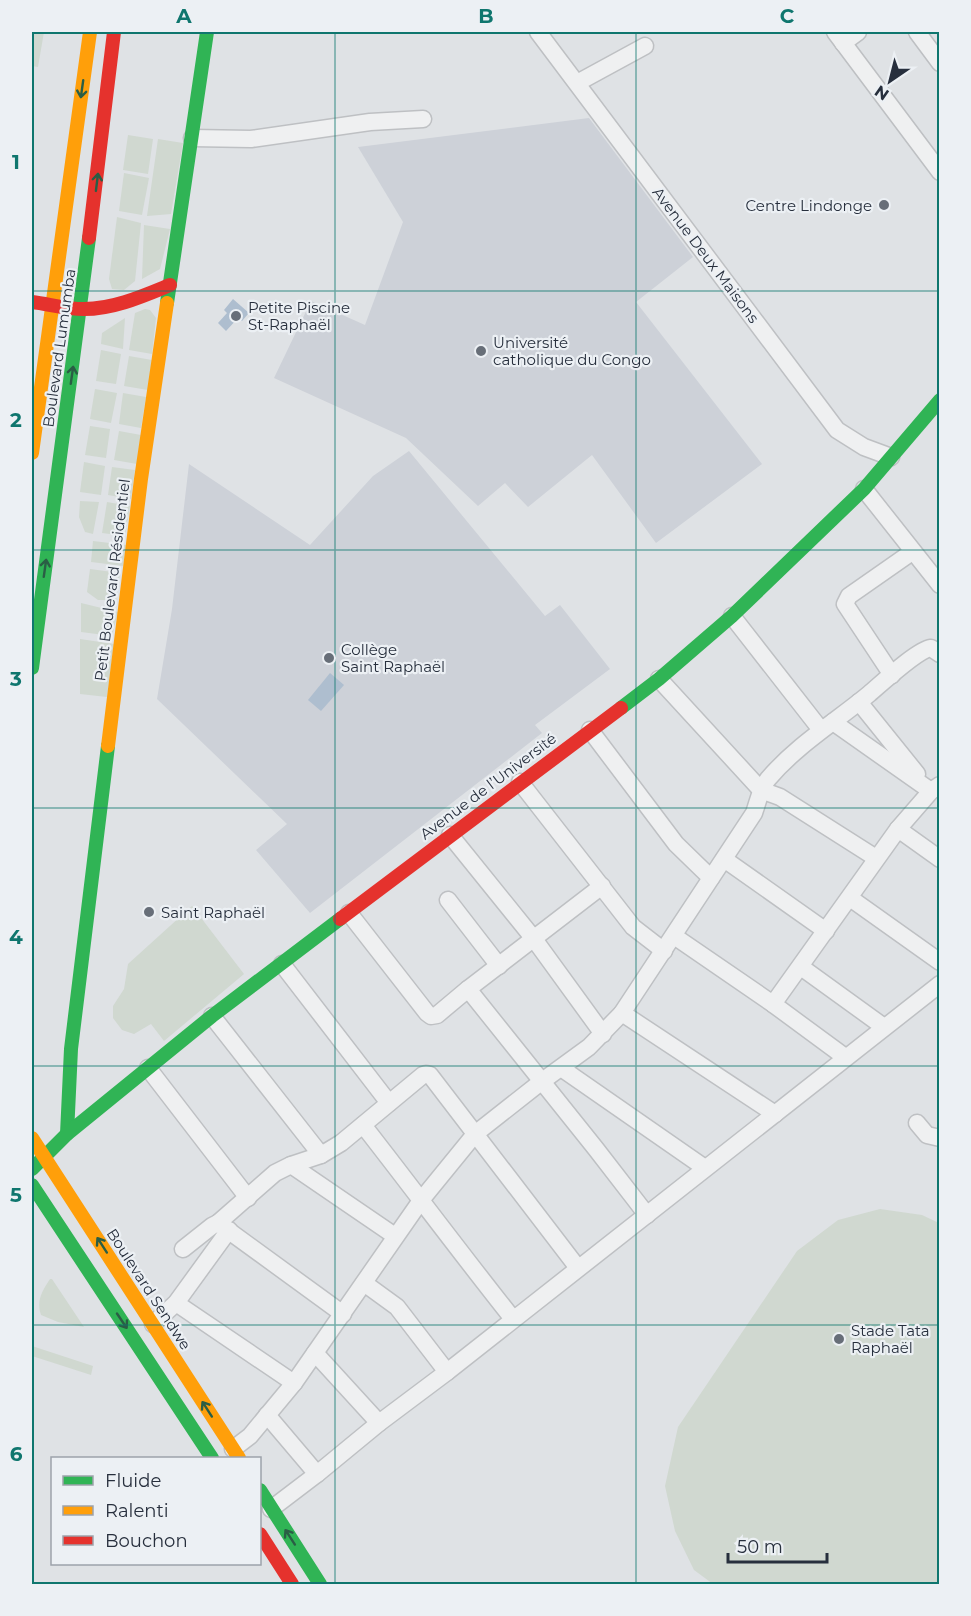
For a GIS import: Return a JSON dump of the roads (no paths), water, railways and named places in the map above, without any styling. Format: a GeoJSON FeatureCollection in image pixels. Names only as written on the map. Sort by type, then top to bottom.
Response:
{"type":"FeatureCollection","features":[{"type":"Feature","properties":{"kind":"main road","name":"Boulevard Lumumba"},"geometry":{"type":"LineString","coordinates":[[32,453],[90,32]]}},
{"type":"Feature","properties":{"kind":"main road","name":"Boulevard Lumumba"},"geometry":{"type":"LineString","coordinates":[[32,668],[81,309],[114,32]]}},
{"type":"Feature","properties":{"kind":"main road","name":"Petit Boulevard Résidentiel"},"geometry":{"type":"LineString","coordinates":[[67,1134],[71,1049],[141,479],[207,32]]}},
{"type":"Feature","properties":{"kind":"main road"},"geometry":{"type":"LineString","coordinates":[[32,302],[81,309],[94,308],[123,302],[170,285]]}},
{"type":"Feature","properties":{"kind":"main road","name":"Avenue de l’Université"},"geometry":{"type":"LineString","coordinates":[[32,1169],[67,1134],[213,1017],[450,835],[659,679],[732,616],[864,489],[939,400]]}},
{"type":"Feature","properties":{"kind":"main road","name":"Boulevard Sendwe"},"geometry":{"type":"LineString","coordinates":[[32,1138],[236,1454]]}},
{"type":"Feature","properties":{"kind":"main road"},"geometry":{"type":"LineString","coordinates":[[32,1185],[211,1457]]}},
{"type":"Feature","properties":{"kind":"main road"},"geometry":{"type":"LineString","coordinates":[[261,1493],[320,1584]]}},
{"type":"Feature","properties":{"kind":"main road"},"geometry":{"type":"LineString","coordinates":[[261,1536],[292,1584]]}},
{"type":"Feature","properties":{"kind":"street","name":"Avenue Deux Maisons"},"geometry":{"type":"LineString","coordinates":[[538,32],[837,430],[864,447],[891,458]]}},
{"type":"Feature","properties":{"kind":"street"},"geometry":{"type":"LineString","coordinates":[[858,32],[839,37],[939,172]]}},
{"type":"Feature","properties":{"kind":"street"},"geometry":{"type":"LineString","coordinates":[[917,32],[939,63]]}},
{"type":"Feature","properties":{"kind":"street"},"geometry":{"type":"LineString","coordinates":[[577,83],[645,46]]}},
{"type":"Feature","properties":{"kind":"street"},"geometry":{"type":"LineString","coordinates":[[192,138],[251,139],[370,122],[423,119]]}},
{"type":"Feature","properties":{"kind":"street"},"geometry":{"type":"LineString","coordinates":[[864,489],[912,552],[938,580]]}},
{"type":"Feature","properties":{"kind":"street"},"geometry":{"type":"LineString","coordinates":[[892,675],[845,604],[849,596],[912,552]]}},
{"type":"Feature","properties":{"kind":"street"},"geometry":{"type":"LineString","coordinates":[[732,616],[827,726],[935,788]]}},
{"type":"Feature","properties":{"kind":"street"},"geometry":{"type":"LineString","coordinates":[[236,1454],[294,1383],[395,1236],[475,1134],[589,1047],[622,1013],[754,813],[761,790],[776,770],[827,726],[928,648],[935,649],[939,654]]}},
{"type":"Feature","properties":{"kind":"street"},"geometry":{"type":"LineString","coordinates":[[659,679],[761,790],[780,797],[876,858]]}},
{"type":"Feature","properties":{"kind":"street"},"geometry":{"type":"LineString","coordinates":[[859,702],[935,788]]}},
{"type":"Feature","properties":{"kind":"street"},"geometry":{"type":"LineString","coordinates":[[590,730],[676,844],[711,878]]}},
{"type":"Feature","properties":{"kind":"street"},"geometry":{"type":"LineString","coordinates":[[520,782],[633,927],[664,951]]}},
{"type":"Feature","properties":{"kind":"street"},"geometry":{"type":"LineString","coordinates":[[773,1004],[850,898],[876,858],[898,829],[935,788]]}},
{"type":"Feature","properties":{"kind":"street"},"geometry":{"type":"LineString","coordinates":[[898,829],[939,859]]}},
{"type":"Feature","properties":{"kind":"street"},"geometry":{"type":"LineString","coordinates":[[450,835],[534,939],[603,1034]]}},
{"type":"Feature","properties":{"kind":"street"},"geometry":{"type":"LineString","coordinates":[[724,859],[826,931]]}},
{"type":"Feature","properties":{"kind":"street"},"geometry":{"type":"LineString","coordinates":[[349,913],[431,1016],[437,1015],[602,886]]}},
{"type":"Feature","properties":{"kind":"street"},"geometry":{"type":"LineString","coordinates":[[850,898],[939,962]]}},
{"type":"Feature","properties":{"kind":"street"},"geometry":{"type":"LineString","coordinates":[[448,900],[500,966]]}},
{"type":"Feature","properties":{"kind":"street"},"geometry":{"type":"LineString","coordinates":[[674,936],[845,1057]]}},
{"type":"Feature","properties":{"kind":"street"},"geometry":{"type":"LineString","coordinates":[[282,964],[389,1103]]}},
{"type":"Feature","properties":{"kind":"street"},"geometry":{"type":"LineString","coordinates":[[801,967],[884,1028]]}},
{"type":"Feature","properties":{"kind":"street"},"geometry":{"type":"LineString","coordinates":[[271,1509],[939,984]]}},
{"type":"Feature","properties":{"kind":"street"},"geometry":{"type":"LineString","coordinates":[[468,989],[647,1215]]}},
{"type":"Feature","properties":{"kind":"street"},"geometry":{"type":"LineString","coordinates":[[622,1013],[776,1114]]}},
{"type":"Feature","properties":{"kind":"street"},"geometry":{"type":"LineString","coordinates":[[213,1017],[321,1155]]}},
{"type":"Feature","properties":{"kind":"street"},"geometry":{"type":"LineString","coordinates":[[148,1068],[248,1198]]}},
{"type":"Feature","properties":{"kind":"street"},"geometry":{"type":"LineString","coordinates":[[561,1068],[705,1168]]}},
{"type":"Feature","properties":{"kind":"street"},"geometry":{"type":"LineString","coordinates":[[153,1324],[176,1303],[223,1227],[248,1198],[275,1173],[321,1155],[341,1143],[426,1074],[430,1075],[578,1268]]}},
{"type":"Feature","properties":{"kind":"street"},"geometry":{"type":"LineString","coordinates":[[917,1123],[927,1135],[939,1138]]}},
{"type":"Feature","properties":{"kind":"street"},"geometry":{"type":"LineString","coordinates":[[363,1125],[513,1319]]}},
{"type":"Feature","properties":{"kind":"street"},"geometry":{"type":"LineString","coordinates":[[291,1165],[395,1236]]}},
{"type":"Feature","properties":{"kind":"street"},"geometry":{"type":"LineString","coordinates":[[183,1249],[212,1226],[223,1227],[343,1314]]}},
{"type":"Feature","properties":{"kind":"street"},"geometry":{"type":"LineString","coordinates":[[364,1283],[397,1307],[447,1372]]}},
{"type":"Feature","properties":{"kind":"street"},"geometry":{"type":"LineString","coordinates":[[176,1303],[294,1383]]}},
{"type":"Feature","properties":{"kind":"street"},"geometry":{"type":"LineString","coordinates":[[315,1353],[378,1423]]}},
{"type":"Feature","properties":{"kind":"street"},"geometry":{"type":"LineString","coordinates":[[267,1415],[317,1474]]}},
{"type":"Feature","properties":{"kind":"water","name":"Petite Piscine St-Raphaël"},"geometry":{"type":"Polygon","coordinates":[[[233,299],[249,313],[242,321],[238,318],[226,331],[218,323],[227,313],[224,310],[233,299]]]}},
{"type":"Feature","properties":{"kind":"water"},"geometry":{"type":"Polygon","coordinates":[[[330,673],[344,685],[321,711],[308,700],[330,673]]]}},
{"type":"Feature","properties":{"kind":"place","name":"Centre Lindonge"},"geometry":{"type":"Point","coordinates":[884,205]}},
{"type":"Feature","properties":{"kind":"place","name":"Petite Piscine St-Raphaël"},"geometry":{"type":"Point","coordinates":[236,316]}},
{"type":"Feature","properties":{"kind":"place","name":"Université catholique du Congo"},"geometry":{"type":"Point","coordinates":[481,351]}},
{"type":"Feature","properties":{"kind":"place","name":"Collège Saint Raphaël"},"geometry":{"type":"Point","coordinates":[329,658]}},
{"type":"Feature","properties":{"kind":"place","name":"Saint Raphaël"},"geometry":{"type":"Point","coordinates":[149,912]}},
{"type":"Feature","properties":{"kind":"place","name":"Stade Tata Raphaël"},"geometry":{"type":"Point","coordinates":[839,1339]}}]}
